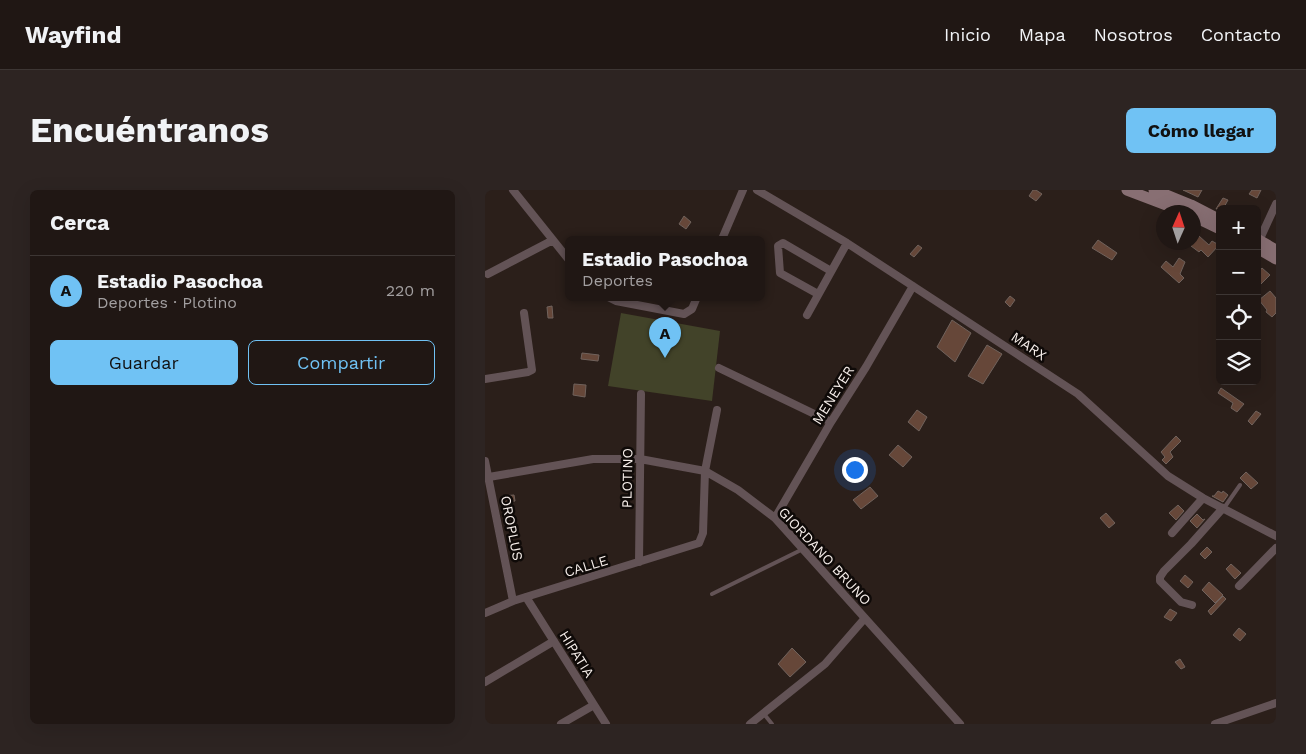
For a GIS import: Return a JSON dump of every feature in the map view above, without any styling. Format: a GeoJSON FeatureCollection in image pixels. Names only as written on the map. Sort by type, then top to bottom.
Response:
{"type":"FeatureCollection","features":[{"type":"Feature","properties":{"kind":"main road"},"geometry":{"type":"LineString","coordinates":[[1127,190],[1167,205]]}},
{"type":"Feature","properties":{"kind":"main road"},"geometry":{"type":"LineString","coordinates":[[1154,190],[1191,205],[1216,218]]}},
{"type":"Feature","properties":{"kind":"main road"},"geometry":{"type":"LineString","coordinates":[[1201,220],[1216,227]]}},
{"type":"Feature","properties":{"kind":"main road"},"geometry":{"type":"LineString","coordinates":[[1261,244],[1276,250]]}},
{"type":"Feature","properties":{"kind":"main road"},"geometry":{"type":"LineString","coordinates":[[1261,246],[1276,259]]}},
{"type":"Feature","properties":{"kind":"street"},"geometry":{"type":"LineString","coordinates":[[513,190],[565,255]]}},
{"type":"Feature","properties":{"kind":"street"},"geometry":{"type":"LineString","coordinates":[[723,236],[743,190]]}},
{"type":"Feature","properties":{"kind":"street","name":"MARX"},"geometry":{"type":"LineString","coordinates":[[757,190],[847,243],[1078,394],[1168,476],[1203,498],[1276,536]]}},
{"type":"Feature","properties":{"kind":"street"},"geometry":{"type":"LineString","coordinates":[[1261,236],[1276,204]]}},
{"type":"Feature","properties":{"kind":"street"},"geometry":{"type":"LineString","coordinates":[[489,274],[553,240]]}},
{"type":"Feature","properties":{"kind":"street"},"geometry":{"type":"LineString","coordinates":[[818,294],[780,273],[778,246],[783,243],[831,271]]}},
{"type":"Feature","properties":{"kind":"street"},"geometry":{"type":"LineString","coordinates":[[807,314],[847,243]]}},
{"type":"Feature","properties":{"kind":"street","name":"MENEYER"},"geometry":{"type":"LineString","coordinates":[[775,518],[913,286]]}},
{"type":"Feature","properties":{"kind":"street"},"geometry":{"type":"LineString","coordinates":[[616,301],[684,314],[692,310],[695,301]]}},
{"type":"Feature","properties":{"kind":"street"},"geometry":{"type":"LineString","coordinates":[[485,379],[532,370],[524,313]]}},
{"type":"Feature","properties":{"kind":"street"},"geometry":{"type":"LineString","coordinates":[[719,368],[831,422]]}},
{"type":"Feature","properties":{"kind":"street","name":"PLOTINO"},"geometry":{"type":"LineString","coordinates":[[639,562],[641,394]]}},
{"type":"Feature","properties":{"kind":"street"},"geometry":{"type":"LineString","coordinates":[[705,471],[717,410]]}},
{"type":"Feature","properties":{"kind":"street","name":"GIORDANO BRUNO"},"geometry":{"type":"LineString","coordinates":[[489,477],[593,459],[640,459],[705,471],[738,490],[775,518],[960,724]]}},
{"type":"Feature","properties":{"kind":"street","name":"OROPLUS"},"geometry":{"type":"LineString","coordinates":[[485,461],[513,601]]}},
{"type":"Feature","properties":{"kind":"street","name":"CALLE"},"geometry":{"type":"LineString","coordinates":[[485,613],[513,601],[699,543],[703,533],[705,471]]}},
{"type":"Feature","properties":{"kind":"street"},"geometry":{"type":"LineString","coordinates":[[1172,533],[1203,498]]}},
{"type":"Feature","properties":{"kind":"street"},"geometry":{"type":"LineString","coordinates":[[1192,605],[1181,602],[1161,581],[1160,577],[1163,571],[1191,544],[1223,508]]}},
{"type":"Feature","properties":{"kind":"street"},"geometry":{"type":"LineString","coordinates":[[1239,586],[1276,548]]}},
{"type":"Feature","properties":{"kind":"street","name":"HIPATIA"},"geometry":{"type":"LineString","coordinates":[[526,597],[606,724]]}},
{"type":"Feature","properties":{"kind":"street"},"geometry":{"type":"LineString","coordinates":[[750,724],[825,664],[865,618]]}},
{"type":"Feature","properties":{"kind":"street"},"geometry":{"type":"LineString","coordinates":[[485,682],[554,642]]}},
{"type":"Feature","properties":{"kind":"street"},"geometry":{"type":"LineString","coordinates":[[1215,724],[1276,703]]}},
{"type":"Feature","properties":{"kind":"street"},"geometry":{"type":"LineString","coordinates":[[561,724],[594,706]]}},
{"type":"Feature","properties":{"kind":"lane"},"geometry":{"type":"LineString","coordinates":[[1223,508],[1240,485]]}},
{"type":"Feature","properties":{"kind":"lane"},"geometry":{"type":"LineString","coordinates":[[712,594],[803,549]]}},
{"type":"Feature","properties":{"kind":"lane"},"geometry":{"type":"LineString","coordinates":[[764,714],[772,724]]}},
{"type":"Feature","properties":{"kind":"green space"},"geometry":{"type":"Polygon","coordinates":[[[621,313],[720,331],[712,401],[608,386],[621,313]]]}},
{"type":"Feature","properties":{"kind":"building"},"geometry":{"type":"Polygon","coordinates":[[[1033,190],[1042,194],[1036,201],[1029,196],[1033,190]]]}},
{"type":"Feature","properties":{"kind":"building"},"geometry":{"type":"Polygon","coordinates":[[[1183,190],[1202,190],[1198,197],[1183,190]]]}},
{"type":"Feature","properties":{"kind":"building"},"geometry":{"type":"Polygon","coordinates":[[[1252,190],[1261,190],[1257,198],[1249,194],[1252,190]]]}},
{"type":"Feature","properties":{"kind":"building"},"geometry":{"type":"Polygon","coordinates":[[[1223,198],[1228,200],[1225,205],[1219,205],[1223,198]]]}},
{"type":"Feature","properties":{"kind":"building"},"geometry":{"type":"Polygon","coordinates":[[[684,216],[691,222],[686,229],[679,224],[684,216]]]}},
{"type":"Feature","properties":{"kind":"building"},"geometry":{"type":"Polygon","coordinates":[[[1201,238],[1209,245],[1212,241],[1216,243],[1216,248],[1208,257],[1201,250],[1201,238]]]}},
{"type":"Feature","properties":{"kind":"building"},"geometry":{"type":"Polygon","coordinates":[[[1098,240],[1117,253],[1112,260],[1092,248],[1098,240]]]}},
{"type":"Feature","properties":{"kind":"building"},"geometry":{"type":"Polygon","coordinates":[[[918,245],[922,248],[914,257],[910,254],[918,245]]]}},
{"type":"Feature","properties":{"kind":"building"},"geometry":{"type":"Polygon","coordinates":[[[1179,258],[1185,262],[1180,274],[1184,278],[1179,283],[1161,267],[1166,261],[1173,267],[1179,258]]]}},
{"type":"Feature","properties":{"kind":"building"},"geometry":{"type":"Polygon","coordinates":[[[1262,268],[1270,275],[1261,284],[1262,268]]]}},
{"type":"Feature","properties":{"kind":"building"},"geometry":{"type":"Polygon","coordinates":[[[1270,291],[1276,298],[1276,313],[1272,317],[1266,312],[1267,310],[1261,302],[1261,298],[1270,291]]]}},
{"type":"Feature","properties":{"kind":"building"},"geometry":{"type":"Polygon","coordinates":[[[1010,296],[1015,300],[1010,307],[1005,302],[1010,296]]]}},
{"type":"Feature","properties":{"kind":"building"},"geometry":{"type":"Polygon","coordinates":[[[552,306],[553,318],[548,318],[547,307],[552,306]]]}},
{"type":"Feature","properties":{"kind":"building"},"geometry":{"type":"Polygon","coordinates":[[[952,320],[971,333],[955,362],[937,347],[952,320]]]}},
{"type":"Feature","properties":{"kind":"building"},"geometry":{"type":"Polygon","coordinates":[[[987,345],[1002,354],[983,384],[968,376],[987,345]]]}},
{"type":"Feature","properties":{"kind":"building"},"geometry":{"type":"Polygon","coordinates":[[[582,353],[599,355],[598,361],[581,359],[582,353]]]}},
{"type":"Feature","properties":{"kind":"building"},"geometry":{"type":"Polygon","coordinates":[[[574,384],[586,385],[585,397],[573,395],[574,384]]]}},
{"type":"Feature","properties":{"kind":"building"},"geometry":{"type":"Polygon","coordinates":[[[1221,388],[1244,404],[1237,412],[1231,408],[1233,403],[1218,393],[1221,388]]]}},
{"type":"Feature","properties":{"kind":"building"},"geometry":{"type":"Polygon","coordinates":[[[917,410],[927,417],[919,431],[908,422],[917,410]]]}},
{"type":"Feature","properties":{"kind":"building"},"geometry":{"type":"Polygon","coordinates":[[[1256,411],[1261,414],[1252,425],[1248,421],[1256,411]]]}},
{"type":"Feature","properties":{"kind":"building"},"geometry":{"type":"Polygon","coordinates":[[[1176,436],[1181,441],[1170,452],[1173,457],[1166,464],[1162,460],[1165,457],[1161,452],[1176,436]]]}},
{"type":"Feature","properties":{"kind":"building"},"geometry":{"type":"Polygon","coordinates":[[[898,445],[912,457],[903,467],[889,455],[898,445]]]}},
{"type":"Feature","properties":{"kind":"building"},"geometry":{"type":"Polygon","coordinates":[[[1246,472],[1258,483],[1251,489],[1240,478],[1246,472]]]}},
{"type":"Feature","properties":{"kind":"building"},"geometry":{"type":"Polygon","coordinates":[[[870,487],[878,496],[861,509],[853,500],[870,487]]]}},
{"type":"Feature","properties":{"kind":"building"},"geometry":{"type":"Polygon","coordinates":[[[1218,491],[1222,493],[1223,491],[1228,495],[1223,502],[1212,496],[1218,491]]]}},
{"type":"Feature","properties":{"kind":"building"},"geometry":{"type":"Polygon","coordinates":[[[514,495],[515,501],[502,503],[502,496],[514,495]]]}},
{"type":"Feature","properties":{"kind":"building"},"geometry":{"type":"Polygon","coordinates":[[[1178,505],[1184,511],[1176,520],[1169,513],[1178,505]]]}},
{"type":"Feature","properties":{"kind":"building"},"geometry":{"type":"Polygon","coordinates":[[[1106,513],[1115,523],[1109,528],[1100,518],[1106,513]]]}},
{"type":"Feature","properties":{"kind":"building"},"geometry":{"type":"Polygon","coordinates":[[[1197,514],[1203,520],[1205,519],[1197,528],[1190,521],[1197,514]]]}},
{"type":"Feature","properties":{"kind":"building"},"geometry":{"type":"Polygon","coordinates":[[[1207,547],[1212,552],[1205,559],[1200,554],[1207,547]]]}},
{"type":"Feature","properties":{"kind":"building"},"geometry":{"type":"Polygon","coordinates":[[[1231,564],[1241,573],[1235,579],[1226,569],[1231,564]]]}},
{"type":"Feature","properties":{"kind":"building"},"geometry":{"type":"Polygon","coordinates":[[[1185,575],[1193,582],[1188,588],[1180,581],[1185,575]]]}},
{"type":"Feature","properties":{"kind":"building"},"geometry":{"type":"Polygon","coordinates":[[[1209,582],[1223,595],[1215,603],[1202,590],[1209,582]]]}},
{"type":"Feature","properties":{"kind":"building"},"geometry":{"type":"Polygon","coordinates":[[[1223,596],[1226,599],[1211,615],[1208,611],[1223,596]]]}},
{"type":"Feature","properties":{"kind":"building"},"geometry":{"type":"Polygon","coordinates":[[[1170,609],[1177,613],[1171,621],[1164,617],[1170,609]]]}},
{"type":"Feature","properties":{"kind":"building"},"geometry":{"type":"Polygon","coordinates":[[[1239,628],[1246,634],[1240,641],[1233,635],[1239,628]]]}},
{"type":"Feature","properties":{"kind":"building"},"geometry":{"type":"Polygon","coordinates":[[[792,648],[806,662],[790,677],[778,664],[792,648]]]}},
{"type":"Feature","properties":{"kind":"building"},"geometry":{"type":"Polygon","coordinates":[[[1180,659],[1185,667],[1181,669],[1175,662],[1180,659]]]}},
{"type":"Feature","properties":{"kind":"place","name":"Estadio Pasochoa"},"geometry":{"type":"Point","coordinates":[665,358]}}]}
